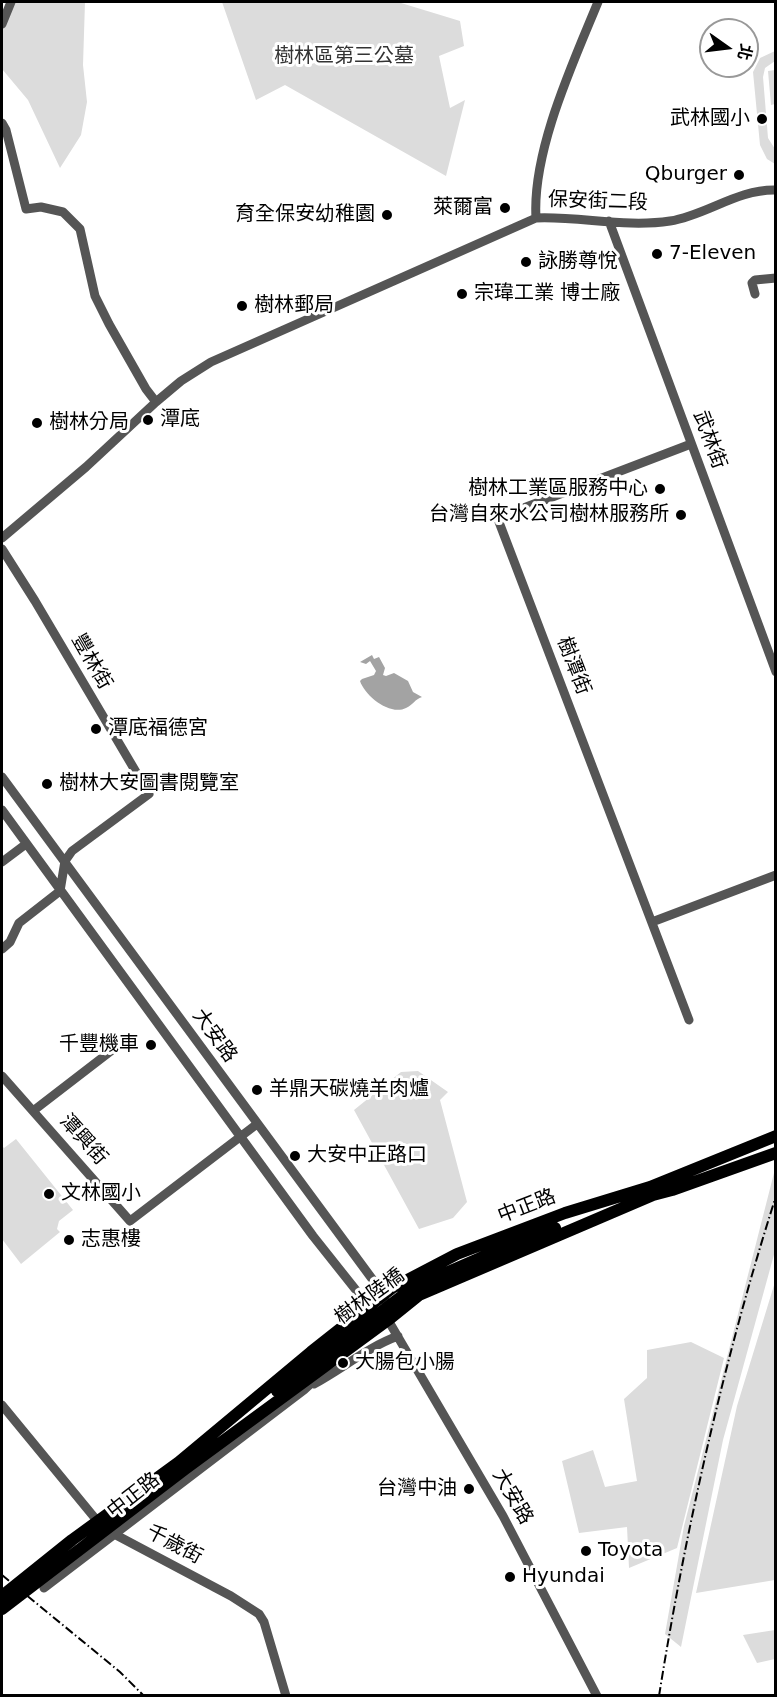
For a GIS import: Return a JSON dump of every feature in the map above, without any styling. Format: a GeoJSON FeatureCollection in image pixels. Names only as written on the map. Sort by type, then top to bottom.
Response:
{"type":"FeatureCollection","features":[{"type":"Feature","properties":{"kind":"main road","name":"中正路"},"geometry":{"type":"LineString","coordinates":[[346,1351],[419,1295],[776,1136]]}},
{"type":"Feature","properties":{"kind":"main road","name":"中正路"},"geometry":{"type":"LineString","coordinates":[[311,1352],[392,1288],[457,1254],[565,1213],[652,1191],[672,1190],[776,1153]]}},
{"type":"Feature","properties":{"kind":"main road","name":"樹林陸橋"},"geometry":{"type":"LineString","coordinates":[[2,1609],[182,1465],[414,1287],[497,1250],[652,1191]]}},
{"type":"Feature","properties":{"kind":"main road","name":"樹林陸橋"},"geometry":{"type":"LineString","coordinates":[[2,1596],[72,1540],[346,1351]]}},
{"type":"Feature","properties":{"kind":"main road","name":"樹林陸橋"},"geometry":{"type":"LineString","coordinates":[[182,1465],[311,1352]]}},
{"type":"Feature","properties":{"kind":"street"},"geometry":{"type":"LineString","coordinates":[[2,24],[11,2]]}},
{"type":"Feature","properties":{"kind":"street"},"geometry":{"type":"LineString","coordinates":[[536,218],[535,207],[544,146],[598,2]]}},
{"type":"Feature","properties":{"kind":"street"},"geometry":{"type":"LineString","coordinates":[[2,123],[9,140],[26,209],[41,207],[63,212],[80,229],[95,296],[146,389],[156,402]]}},
{"type":"Feature","properties":{"kind":"street","name":"保安街二段"},"geometry":{"type":"LineString","coordinates":[[2,538],[86,467],[156,402],[181,381],[211,362],[536,218],[639,224],[672,220],[698,213],[750,192],[776,190]]}},
{"type":"Feature","properties":{"kind":"street","name":"武林街"},"geometry":{"type":"LineString","coordinates":[[609,221],[776,672]]}},
{"type":"Feature","properties":{"kind":"street"},"geometry":{"type":"LineString","coordinates":[[755,294],[752,283],[755,280],[776,278]]}},
{"type":"Feature","properties":{"kind":"street","name":"樹潭街"},"geometry":{"type":"LineString","coordinates":[[689,1020],[499,522],[500,517],[691,444]]}},
{"type":"Feature","properties":{"kind":"street","name":"豐林街"},"geometry":{"type":"LineString","coordinates":[[2,549],[149,795],[72,851],[65,861]]}},
{"type":"Feature","properties":{"kind":"street","name":"大安路"},"geometry":{"type":"LineString","coordinates":[[2,777],[384,1295],[388,1320]]}},
{"type":"Feature","properties":{"kind":"street","name":"大安路"},"geometry":{"type":"LineString","coordinates":[[2,810],[240,1137],[368,1307],[388,1320],[503,1516],[597,1695]]}},
{"type":"Feature","properties":{"kind":"street"},"geometry":{"type":"LineString","coordinates":[[2,862],[26,844]]}},
{"type":"Feature","properties":{"kind":"street"},"geometry":{"type":"LineString","coordinates":[[2,949],[10,942],[19,923],[60,891],[65,861]]}},
{"type":"Feature","properties":{"kind":"street"},"geometry":{"type":"LineString","coordinates":[[652,922],[776,875]]}},
{"type":"Feature","properties":{"kind":"street","name":"潭興街"},"geometry":{"type":"LineString","coordinates":[[33,1111],[120,1044]]}},
{"type":"Feature","properties":{"kind":"street","name":"潭興街"},"geometry":{"type":"LineString","coordinates":[[2,1076],[130,1221],[240,1137]]}},
{"type":"Feature","properties":{"kind":"street"},"geometry":{"type":"LineString","coordinates":[[240,1137],[257,1124]]}},
{"type":"Feature","properties":{"kind":"street"},"geometry":{"type":"LineString","coordinates":[[304,1390],[398,1335]]}},
{"type":"Feature","properties":{"kind":"street"},"geometry":{"type":"LineString","coordinates":[[304,1390],[346,1351]]}},
{"type":"Feature","properties":{"kind":"street","name":"中正路"},"geometry":{"type":"LineString","coordinates":[[44,1588],[304,1390]]}},
{"type":"Feature","properties":{"kind":"street","name":"千歲街"},"geometry":{"type":"LineString","coordinates":[[2,1405],[94,1517],[116,1535],[231,1596],[259,1614],[264,1622],[285,1695]]}},
{"type":"Feature","properties":{"kind":"green space"},"geometry":{"type":"Polygon","coordinates":[[[12,2],[85,2],[83,65],[87,102],[81,135],[60,168],[28,100],[2,69],[2,27],[12,2]]]}},
{"type":"Feature","properties":{"kind":"green space","name":"樹林區第三公墓"},"geometry":{"type":"Polygon","coordinates":[[[222,2],[400,2],[460,21],[464,46],[439,56],[450,108],[465,100],[446,176],[285,85],[256,100],[222,2]]]}},
{"type":"Feature","properties":{"kind":"green space"},"geometry":{"type":"Polygon","coordinates":[[[775,51],[775,61],[765,68],[763,77],[768,138],[775,149],[775,164],[767,159],[760,145],[754,78],[759,78],[760,58],[775,51]]]}},
{"type":"Feature","properties":{"kind":"green space"},"geometry":{"type":"Polygon","coordinates":[[[775,70],[775,104],[771,105],[768,71],[775,70]]]}},
{"type":"Feature","properties":{"kind":"green space"},"geometry":{"type":"Polygon","coordinates":[[[418,1071],[448,1092],[440,1100],[467,1202],[453,1218],[419,1229],[354,1110],[401,1072],[418,1071]]]}},
{"type":"Feature","properties":{"kind":"green space"},"geometry":{"type":"Polygon","coordinates":[[[16,1139],[73,1210],[59,1221],[57,1229],[60,1232],[21,1264],[2,1239],[2,1146],[4,1148],[16,1139]]]}},
{"type":"Feature","properties":{"kind":"green space"},"geometry":{"type":"Polygon","coordinates":[[[775,1169],[775,1251],[723,1440],[681,1647],[665,1634],[684,1526],[775,1169]]]}},
{"type":"Feature","properties":{"kind":"green space"},"geometry":{"type":"Polygon","coordinates":[[[775,1282],[775,1580],[696,1593],[737,1406],[775,1282]]]}},
{"type":"Feature","properties":{"kind":"green space"},"geometry":{"type":"Polygon","coordinates":[[[691,1342],[724,1358],[677,1548],[629,1568],[627,1527],[579,1533],[562,1461],[593,1450],[605,1487],[637,1481],[624,1399],[647,1378],[647,1350],[691,1342]]]}},
{"type":"Feature","properties":{"kind":"green space"},"geometry":{"type":"Polygon","coordinates":[[[775,1630],[775,1659],[757,1663],[743,1635],[775,1630]]]}},
{"type":"Feature","properties":{"kind":"shaded area"},"geometry":{"type":"Polygon","coordinates":[[[372,655],[374,659],[379,657],[385,668],[383,675],[394,673],[408,681],[413,692],[422,697],[400,710],[386,707],[367,693],[360,681],[374,675],[376,671],[370,661],[366,664],[360,662],[372,655]]]}},
{"type":"Feature","properties":{"kind":"railway"},"geometry":{"type":"LineString","coordinates":[[659,1696],[681,1570],[708,1444],[723,1381],[776,1196]]}},
{"type":"Feature","properties":{"kind":"railway"},"geometry":{"type":"LineString","coordinates":[[2,1575],[120,1672],[144,1696]]}},
{"type":"Feature","properties":{"kind":"place","name":"武林國小"},"geometry":{"type":"Point","coordinates":[762,119]}},
{"type":"Feature","properties":{"kind":"place","name":"Qburger"},"geometry":{"type":"Point","coordinates":[739,175]}},
{"type":"Feature","properties":{"kind":"place","name":"萊爾富"},"geometry":{"type":"Point","coordinates":[505,208]}},
{"type":"Feature","properties":{"kind":"place","name":"育全保安幼稚園"},"geometry":{"type":"Point","coordinates":[387,215]}},
{"type":"Feature","properties":{"kind":"place","name":"7-Eleven"},"geometry":{"type":"Point","coordinates":[657,254]}},
{"type":"Feature","properties":{"kind":"place","name":"詠勝尊悅"},"geometry":{"type":"Point","coordinates":[526,262]}},
{"type":"Feature","properties":{"kind":"place","name":"宗瑋工業 博士廠"},"geometry":{"type":"Point","coordinates":[462,294]}},
{"type":"Feature","properties":{"kind":"place","name":"樹林郵局"},"geometry":{"type":"Point","coordinates":[242,306]}},
{"type":"Feature","properties":{"kind":"place","name":"潭底"},"geometry":{"type":"Point","coordinates":[148,420]}},
{"type":"Feature","properties":{"kind":"place","name":"樹林分局"},"geometry":{"type":"Point","coordinates":[37,423]}},
{"type":"Feature","properties":{"kind":"place","name":"樹林工業區服務中心"},"geometry":{"type":"Point","coordinates":[660,489]}},
{"type":"Feature","properties":{"kind":"place","name":"台灣自來水公司樹林服務所"},"geometry":{"type":"Point","coordinates":[681,515]}},
{"type":"Feature","properties":{"kind":"place","name":"潭底福德宮"},"geometry":{"type":"Point","coordinates":[96,729]}},
{"type":"Feature","properties":{"kind":"place","name":"樹林大安圖書閱覽室"},"geometry":{"type":"Point","coordinates":[47,784]}},
{"type":"Feature","properties":{"kind":"place","name":"千豐機車"},"geometry":{"type":"Point","coordinates":[151,1045]}},
{"type":"Feature","properties":{"kind":"place","name":"羊鼎天碳燒羊肉爐"},"geometry":{"type":"Point","coordinates":[257,1090]}},
{"type":"Feature","properties":{"kind":"place","name":"大安中正路口"},"geometry":{"type":"Point","coordinates":[295,1156]}},
{"type":"Feature","properties":{"kind":"place","name":"文林國小"},"geometry":{"type":"Point","coordinates":[49,1194]}},
{"type":"Feature","properties":{"kind":"place","name":"志惠樓"},"geometry":{"type":"Point","coordinates":[69,1240]}},
{"type":"Feature","properties":{"kind":"place","name":"大腸包小腸"},"geometry":{"type":"Point","coordinates":[343,1363]}},
{"type":"Feature","properties":{"kind":"place","name":"台灣中油"},"geometry":{"type":"Point","coordinates":[469,1489]}},
{"type":"Feature","properties":{"kind":"place","name":"Toyota"},"geometry":{"type":"Point","coordinates":[586,1551]}},
{"type":"Feature","properties":{"kind":"place","name":"Hyundai"},"geometry":{"type":"Point","coordinates":[510,1577]}}]}
